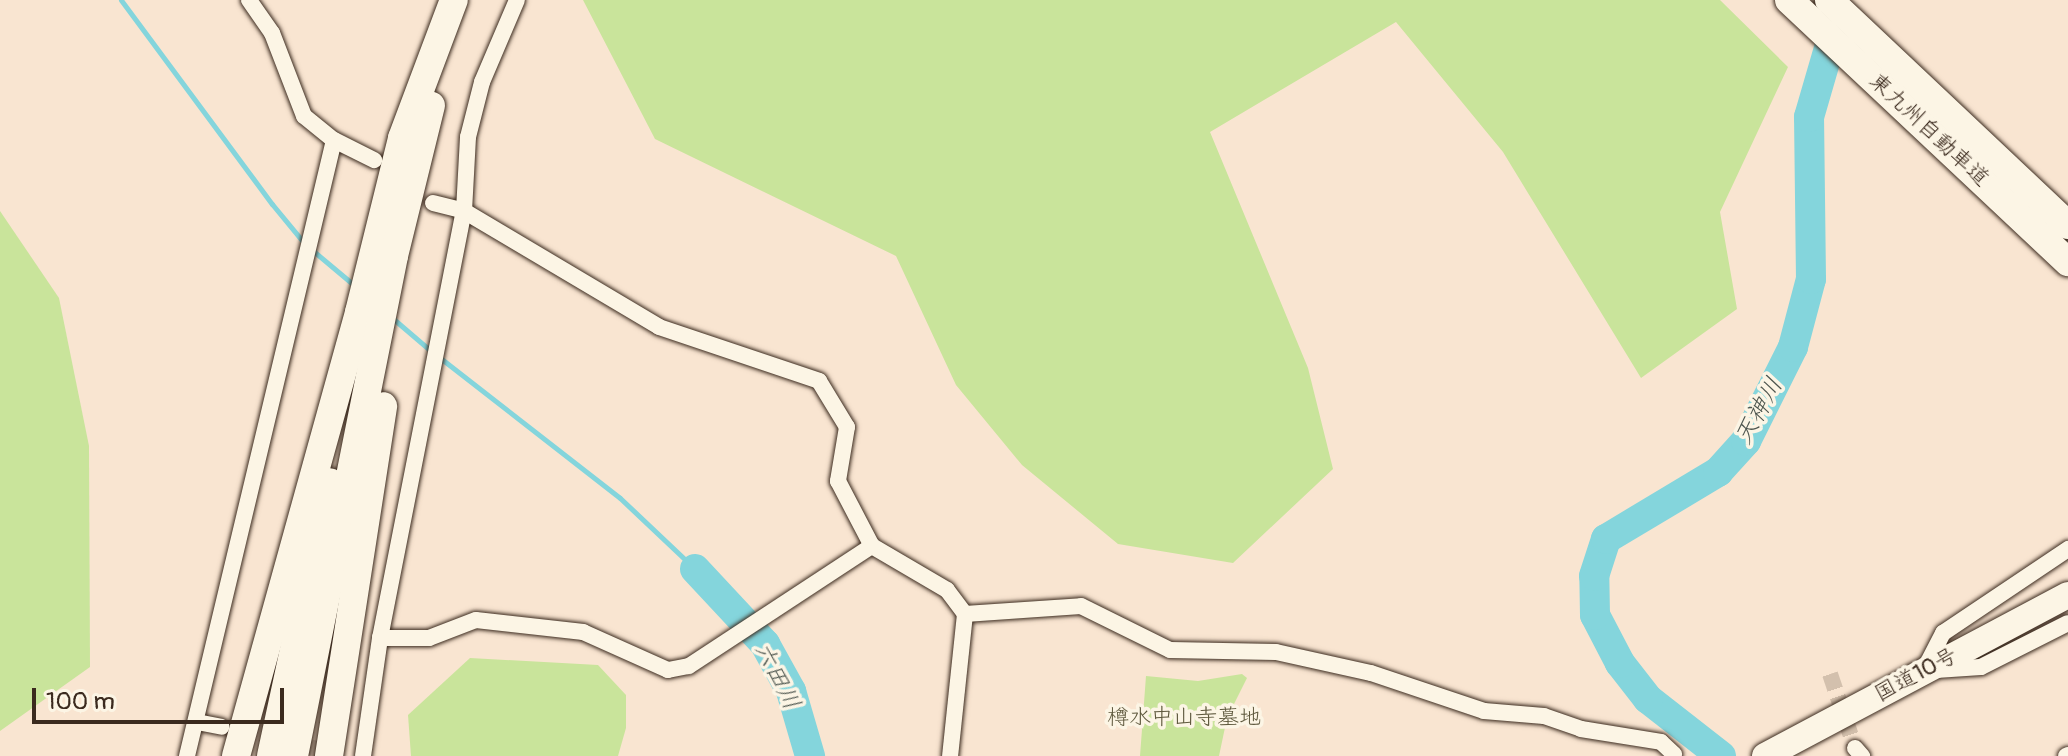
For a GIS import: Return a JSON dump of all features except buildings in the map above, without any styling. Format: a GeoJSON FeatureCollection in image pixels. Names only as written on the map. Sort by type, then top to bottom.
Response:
{"type":"FeatureCollection","features":[{"type":"Feature","properties":{"kind":"highway"},"geometry":{"type":"LineString","coordinates":[[236,756],[359,312],[402,138],[454,0]]}},
{"type":"Feature","properties":{"kind":"highway"},"geometry":{"type":"LineString","coordinates":[[294,756],[394,256],[404,227],[440,73],[472,0]]}},
{"type":"Feature","properties":{"kind":"highway","name":"東九州自動車道"},"geometry":{"type":"LineString","coordinates":[[1789,0],[2068,262]]}},
{"type":"Feature","properties":{"kind":"highway","name":"東九州自動車道"},"geometry":{"type":"LineString","coordinates":[[1829,0],[2068,225]]}},
{"type":"Feature","properties":{"kind":"highway"},"geometry":{"type":"LineString","coordinates":[[335,755],[407,258],[404,227]]}},
{"type":"Feature","properties":{"kind":"highway"},"geometry":{"type":"LineString","coordinates":[[271,756],[360,346],[359,312]]}},
{"type":"Feature","properties":{"kind":"highway","name":"国道10号"},"geometry":{"type":"LineString","coordinates":[[1765,756],[2068,595]]}},
{"type":"Feature","properties":{"kind":"street"},"geometry":{"type":"LineString","coordinates":[[249,0],[272,33],[304,116],[334,140],[374,160]]}},
{"type":"Feature","properties":{"kind":"street"},"geometry":{"type":"LineString","coordinates":[[335,755],[362,752],[380,638],[464,211],[468,137],[482,82],[517,0]]}},
{"type":"Feature","properties":{"kind":"street"},"geometry":{"type":"LineString","coordinates":[[187,756],[334,140]]}},
{"type":"Feature","properties":{"kind":"street"},"geometry":{"type":"LineString","coordinates":[[433,203],[464,211],[659,327],[819,381],[847,427],[838,481],[872,546],[947,590],[965,614],[950,756]]}},
{"type":"Feature","properties":{"kind":"street"},"geometry":{"type":"LineString","coordinates":[[380,638],[429,638],[476,620],[583,632],[668,670],[689,666],[872,546]]}},
{"type":"Feature","properties":{"kind":"street"},"geometry":{"type":"LineString","coordinates":[[1923,671],[1943,633],[2068,549]]}},
{"type":"Feature","properties":{"kind":"street"},"geometry":{"type":"LineString","coordinates":[[965,614],[1081,606],[1170,650],[1276,652],[1371,673],[1484,711],[1544,716],[1581,729],[1661,742],[1674,754]]}},
{"type":"Feature","properties":{"kind":"street"},"geometry":{"type":"LineString","coordinates":[[1923,671],[1981,667],[2068,623]]}},
{"type":"Feature","properties":{"kind":"street"},"geometry":{"type":"LineString","coordinates":[[197,722],[222,727]]}},
{"type":"Feature","properties":{"kind":"green space"},"geometry":{"type":"Polygon","coordinates":[[[583,0],[1720,0],[1788,67],[1720,212],[1737,309],[1641,378],[1503,152],[1396,22],[1210,132],[1308,368],[1333,469],[1233,563],[1118,544],[1022,465],[956,385],[896,256],[655,139],[583,0]]]}},
{"type":"Feature","properties":{"kind":"green space"},"geometry":{"type":"Polygon","coordinates":[[[0,211],[59,298],[89,446],[90,667],[0,731],[0,211]]]}},
{"type":"Feature","properties":{"kind":"green space"},"geometry":{"type":"Polygon","coordinates":[[[470,658],[598,665],[626,695],[626,728],[618,756],[411,756],[408,715],[470,658]]]}},
{"type":"Feature","properties":{"kind":"green space","name":"樽水中山寺墓地"},"geometry":{"type":"Polygon","coordinates":[[[1242,674],[1247,678],[1227,718],[1219,756],[1140,756],[1146,676],[1198,681],[1242,674]]]}},
{"type":"Feature","properties":{"kind":"waterway"},"geometry":{"type":"LineString","coordinates":[[121,0],[272,204],[305,244],[355,286]]}},
{"type":"Feature","properties":{"kind":"waterway","name":"天神川"},"geometry":{"type":"LineString","coordinates":[[1721,756],[1648,699],[1620,663],[1595,615],[1594,576],[1606,539],[1718,472],[1746,441],[1793,347],[1811,279],[1809,117],[1838,17]]}},
{"type":"Feature","properties":{"kind":"waterway"},"geometry":{"type":"LineString","coordinates":[[390,316],[431,351]]}},
{"type":"Feature","properties":{"kind":"waterway"},"geometry":{"type":"LineString","coordinates":[[439,357],[620,498],[695,569]]}},
{"type":"Feature","properties":{"kind":"waterway","name":"六田川"},"geometry":{"type":"LineString","coordinates":[[695,569],[765,644],[791,691],[810,756]]}},
{"type":"Feature","properties":{"kind":"tunnel"},"geometry":{"type":"LineString","coordinates":[[1830,674],[1855,748]]}},
{"type":"Feature","properties":{"kind":"tunnel"},"geometry":{"type":"LineString","coordinates":[[238,731],[336,753]]}}]}
